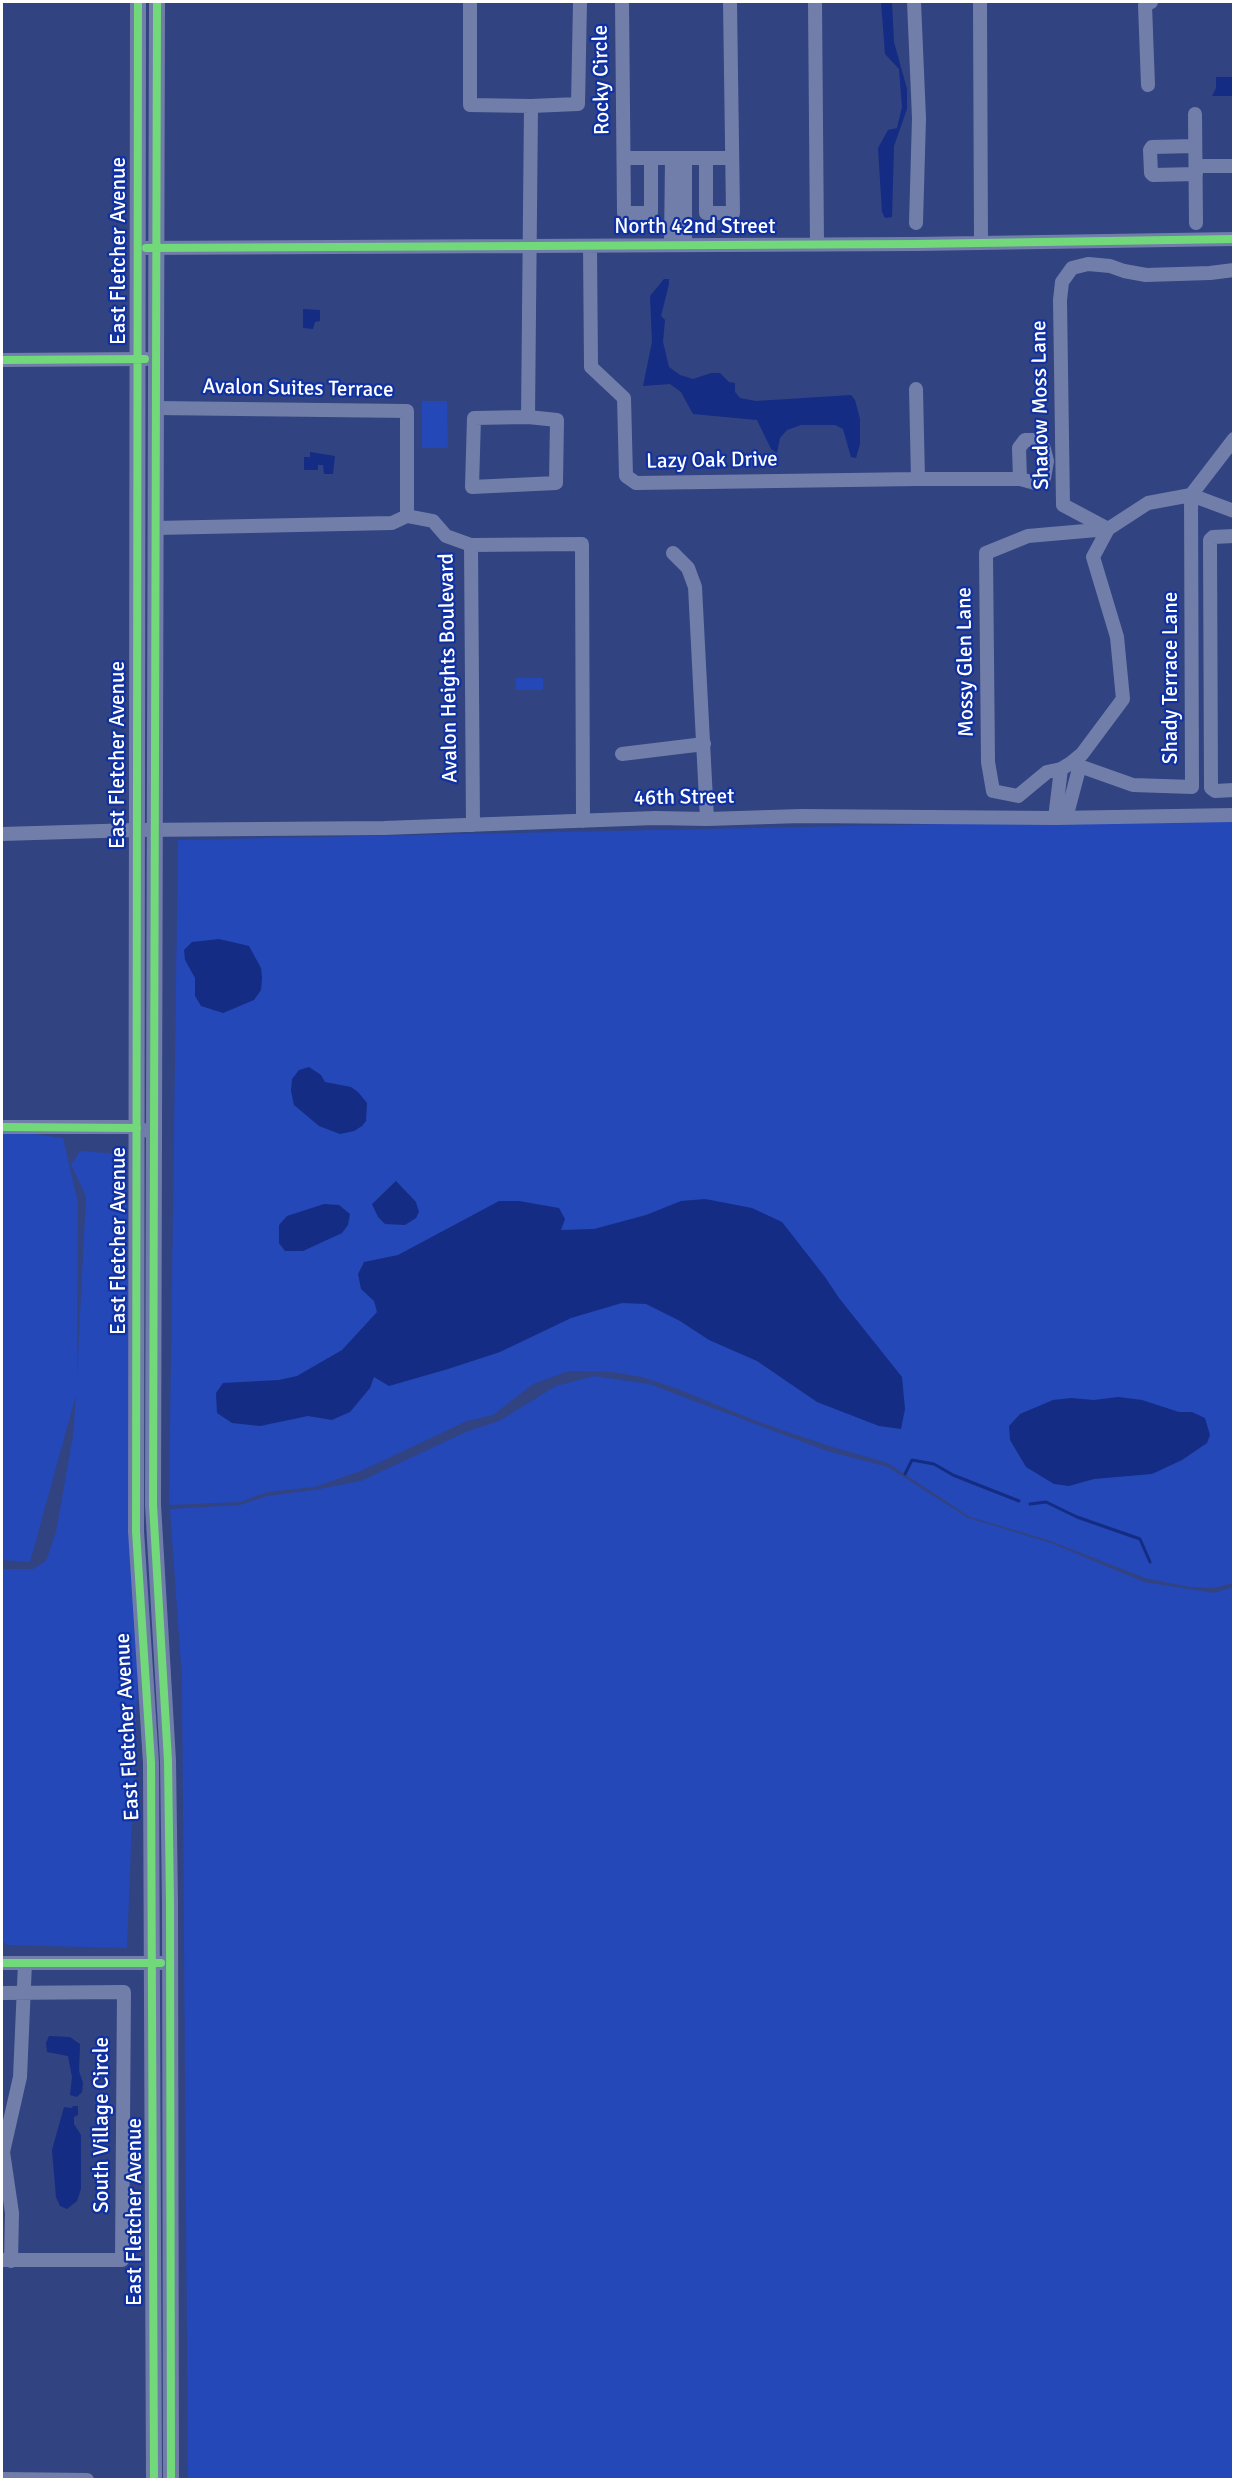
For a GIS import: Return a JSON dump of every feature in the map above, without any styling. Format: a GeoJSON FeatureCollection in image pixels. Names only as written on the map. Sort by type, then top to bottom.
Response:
{"type":"FeatureCollection","features":[{"type":"Feature","properties":{"kind":"main road","name":"East Fletcher Avenue"},"geometry":{"type":"LineString","coordinates":[[138,2],[135,830],[140,1129],[153,1505],[168,1761],[171,2480]]}},
{"type":"Feature","properties":{"kind":"main road","name":"East Fletcher Avenue"},"geometry":{"type":"LineString","coordinates":[[154,2480],[151,1763],[136,1531],[137,1148],[140,1129],[156,830],[157,2]]}},
{"type":"Feature","properties":{"kind":"main road"},"geometry":{"type":"LineString","coordinates":[[136,442],[146,491],[146,515],[156,528]]}},
{"type":"Feature","properties":{"kind":"street"},"geometry":{"type":"LineString","coordinates":[[470,2],[470,105],[531,106],[578,104],[580,2]]}},
{"type":"Feature","properties":{"kind":"street","name":"Rocky Circle"},"geometry":{"type":"LineString","coordinates":[[622,2],[624,213],[651,213],[651,158]]}},
{"type":"Feature","properties":{"kind":"street"},"geometry":{"type":"LineString","coordinates":[[705,158],[706,213],[733,213],[730,2]]}},
{"type":"Feature","properties":{"kind":"street"},"geometry":{"type":"LineString","coordinates":[[815,2],[817,244]]}},
{"type":"Feature","properties":{"kind":"street"},"geometry":{"type":"LineString","coordinates":[[914,2],[919,118],[916,219]]}},
{"type":"Feature","properties":{"kind":"street"},"geometry":{"type":"LineString","coordinates":[[980,2],[981,243]]}},
{"type":"Feature","properties":{"kind":"street"},"geometry":{"type":"LineString","coordinates":[[1148,85],[1145,5],[1151,2]]}},
{"type":"Feature","properties":{"kind":"street"},"geometry":{"type":"LineString","coordinates":[[528,417],[531,106]]}},
{"type":"Feature","properties":{"kind":"street"},"geometry":{"type":"LineString","coordinates":[[1195,114],[1197,224]]}},
{"type":"Feature","properties":{"kind":"street"},"geometry":{"type":"LineString","coordinates":[[1195,146],[1152,147],[1150,173],[1153,175],[1233,165]]}},
{"type":"Feature","properties":{"kind":"street","name":"Rocky Circle"},"geometry":{"type":"LineString","coordinates":[[624,158],[732,158]]}},
{"type":"Feature","properties":{"kind":"street"},"geometry":{"type":"LineString","coordinates":[[678,159],[678,244]]}},
{"type":"Feature","properties":{"kind":"street","name":"North 42nd Street"},"geometry":{"type":"LineString","coordinates":[[137,248],[981,243],[1233,239]]}},
{"type":"Feature","properties":{"kind":"street","name":"Lazy Oak Drive"},"geometry":{"type":"LineString","coordinates":[[591,246],[591,367],[624,398],[626,476],[636,483],[1020,479]]}},
{"type":"Feature","properties":{"kind":"street","name":"Shadow Moss Lane"},"geometry":{"type":"LineString","coordinates":[[1108,529],[1063,505],[1060,300],[1062,282],[1072,268],[1088,264],[1110,266],[1146,275],[1233,270]]}},
{"type":"Feature","properties":{"kind":"street"},"geometry":{"type":"LineString","coordinates":[[2,360],[157,358]]}},
{"type":"Feature","properties":{"kind":"street"},"geometry":{"type":"LineString","coordinates":[[916,389],[918,479]]}},
{"type":"Feature","properties":{"kind":"street","name":"Avalon Suites Terrace"},"geometry":{"type":"LineString","coordinates":[[156,408],[406,411],[407,516]]}},
{"type":"Feature","properties":{"kind":"street"},"geometry":{"type":"LineString","coordinates":[[528,417],[557,420],[556,483],[472,487],[474,418],[528,417]]}},
{"type":"Feature","properties":{"kind":"street"},"geometry":{"type":"LineString","coordinates":[[1191,495],[1233,439]]}},
{"type":"Feature","properties":{"kind":"street"},"geometry":{"type":"LineString","coordinates":[[1060,818],[1074,766],[1123,699],[1117,637],[1093,557],[1108,529],[1148,502],[1191,495],[1233,510]]}},
{"type":"Feature","properties":{"kind":"street","name":"Shady Terrace Lane"},"geometry":{"type":"LineString","coordinates":[[1074,766],[1133,785],[1192,787],[1191,495]]}},
{"type":"Feature","properties":{"kind":"street","name":"Avalon Heights Boulevard"},"geometry":{"type":"LineString","coordinates":[[156,528],[392,523],[407,516],[433,520],[446,536],[471,545],[473,825]]}},
{"type":"Feature","properties":{"kind":"street","name":"Mossy Glen Lane"},"geometry":{"type":"LineString","coordinates":[[1074,766],[1047,772],[1018,795],[993,791],[988,762],[986,553],[1028,536],[1108,529]]}},
{"type":"Feature","properties":{"kind":"street"},"geometry":{"type":"LineString","coordinates":[[1211,815],[1210,540],[1213,537],[1233,536]]}},
{"type":"Feature","properties":{"kind":"street"},"geometry":{"type":"LineString","coordinates":[[471,545],[582,544],[583,821]]}},
{"type":"Feature","properties":{"kind":"street"},"geometry":{"type":"LineString","coordinates":[[673,553],[688,568],[695,587],[707,819]]}},
{"type":"Feature","properties":{"kind":"street"},"geometry":{"type":"LineString","coordinates":[[622,754],[704,744]]}},
{"type":"Feature","properties":{"kind":"street"},"geometry":{"type":"LineString","coordinates":[[1060,818],[1074,766]]}},
{"type":"Feature","properties":{"kind":"street"},"geometry":{"type":"LineString","coordinates":[[1211,788],[1233,790]]}},
{"type":"Feature","properties":{"kind":"street","name":"46th Street"},"geometry":{"type":"LineString","coordinates":[[2,834],[135,830],[362,829],[655,818],[801,816],[1060,818],[1233,815]]}},
{"type":"Feature","properties":{"kind":"street"},"geometry":{"type":"LineString","coordinates":[[2,1127],[140,1129]]}},
{"type":"Feature","properties":{"kind":"street"},"geometry":{"type":"LineString","coordinates":[[111,1128],[137,1148]]}},
{"type":"Feature","properties":{"kind":"street"},"geometry":{"type":"LineString","coordinates":[[2,1963],[170,1963]]}},
{"type":"Feature","properties":{"kind":"street"},"geometry":{"type":"LineString","coordinates":[[6,2261],[12,2213],[3,2152],[20,2077],[25,1963]]}},
{"type":"Feature","properties":{"kind":"street","name":"South Village Circle"},"geometry":{"type":"LineString","coordinates":[[2,1993],[124,1992],[122,2260],[6,2261]]}},
{"type":"Feature","properties":{"kind":"street"},"geometry":{"type":"LineString","coordinates":[[2,2479],[87,2480]]}},
{"type":"Feature","properties":{"kind":"shaded area"},"geometry":{"type":"Polygon","coordinates":[[[881,2],[892,2],[894,42],[907,89],[907,109],[894,146],[892,217],[885,218],[882,212],[878,148],[888,130],[897,128],[902,107],[899,69],[885,54],[881,2]]]}},
{"type":"Feature","properties":{"kind":"shaded area"},"geometry":{"type":"Polygon","coordinates":[[[1216,77],[1233,77],[1233,96],[1212,96],[1216,88],[1216,77]]]}},
{"type":"Feature","properties":{"kind":"shaded area"},"geometry":{"type":"Polygon","coordinates":[[[664,279],[669,279],[669,284],[661,316],[665,320],[663,342],[669,367],[680,375],[693,379],[711,373],[720,373],[729,382],[735,383],[735,392],[740,398],[756,401],[851,395],[855,400],[860,419],[860,444],[856,458],[851,457],[843,429],[835,425],[801,425],[787,430],[780,438],[777,453],[771,449],[757,420],[693,414],[681,392],[670,384],[643,386],[652,342],[650,296],[664,279]]]}},
{"type":"Feature","properties":{"kind":"shaded area"},"geometry":{"type":"Polygon","coordinates":[[[303,309],[320,310],[320,321],[315,322],[313,329],[303,328],[303,309]]]}},
{"type":"Feature","properties":{"kind":"shaded area"},"geometry":{"type":"Polygon","coordinates":[[[422,401],[447,401],[448,448],[422,448],[422,401]]]}},
{"type":"Feature","properties":{"kind":"shaded area"},"geometry":{"type":"Polygon","coordinates":[[[310,452],[335,456],[333,474],[324,474],[323,465],[318,465],[318,470],[304,470],[304,457],[310,457],[310,452]]]}},
{"type":"Feature","properties":{"kind":"shaded area"},"geometry":{"type":"Polygon","coordinates":[[[516,678],[543,678],[543,690],[516,690],[516,678]]]}},
{"type":"Feature","properties":{"kind":"shaded area"},"geometry":{"type":"Polygon","coordinates":[[[1233,818],[1233,1583],[1214,1588],[1190,1587],[1145,1578],[1048,1540],[970,1517],[888,1463],[759,1422],[642,1377],[612,1372],[569,1371],[533,1384],[493,1415],[467,1421],[363,1470],[315,1487],[267,1492],[240,1502],[169,1505],[178,840],[1233,818]]]}},
{"type":"Feature","properties":{"kind":"shaded area"},"geometry":{"type":"Polygon","coordinates":[[[219,939],[249,946],[261,968],[262,978],[261,990],[254,1000],[223,1013],[201,1006],[195,996],[195,978],[185,960],[184,950],[192,942],[219,939]]]}},
{"type":"Feature","properties":{"kind":"shaded area"},"geometry":{"type":"Polygon","coordinates":[[[309,1067],[321,1075],[325,1082],[351,1087],[358,1092],[367,1103],[366,1121],[362,1126],[354,1131],[340,1134],[319,1126],[294,1105],[291,1091],[292,1079],[299,1070],[309,1067]]]}},
{"type":"Feature","properties":{"kind":"shaded area"},"geometry":{"type":"Polygon","coordinates":[[[2,1130],[63,1138],[78,1203],[77,1377],[86,1196],[71,1165],[80,1151],[117,1154],[126,1173],[138,1668],[127,1948],[7,1945],[2,1940],[2,1569],[33,1569],[46,1561],[56,1532],[73,1436],[76,1395],[30,1562],[2,1560],[2,1130]]]}},
{"type":"Feature","properties":{"kind":"shaded area"},"geometry":{"type":"Polygon","coordinates":[[[396,1181],[416,1202],[419,1212],[416,1218],[405,1225],[385,1224],[378,1217],[372,1204],[396,1181]]]}},
{"type":"Feature","properties":{"kind":"shaded area"},"geometry":{"type":"Polygon","coordinates":[[[705,1199],[752,1208],[782,1222],[902,1377],[905,1409],[901,1429],[879,1426],[817,1402],[757,1361],[709,1340],[680,1321],[646,1304],[622,1303],[571,1318],[500,1352],[448,1369],[389,1386],[374,1377],[370,1388],[350,1412],[332,1420],[308,1416],[260,1426],[232,1423],[217,1413],[216,1393],[223,1383],[279,1380],[297,1376],[342,1350],[377,1312],[374,1301],[361,1289],[358,1274],[364,1262],[398,1255],[499,1201],[519,1201],[559,1208],[565,1219],[561,1230],[594,1229],[646,1215],[681,1201],[705,1199]]]}},
{"type":"Feature","properties":{"kind":"shaded area"},"geometry":{"type":"Polygon","coordinates":[[[324,1204],[339,1205],[350,1214],[348,1225],[342,1233],[303,1251],[285,1251],[279,1243],[279,1225],[287,1216],[324,1204]]]}},
{"type":"Feature","properties":{"kind":"shaded area"},"geometry":{"type":"Polygon","coordinates":[[[594,1376],[649,1384],[827,1451],[888,1467],[968,1518],[1051,1543],[1144,1582],[1214,1593],[1233,1587],[1233,2479],[188,2479],[182,1679],[170,1509],[240,1505],[267,1496],[361,1481],[466,1432],[499,1421],[556,1386],[594,1376]]]}},
{"type":"Feature","properties":{"kind":"shaded area"},"geometry":{"type":"Polygon","coordinates":[[[1118,1397],[1142,1400],[1179,1412],[1192,1412],[1205,1418],[1210,1435],[1207,1443],[1182,1460],[1152,1474],[1094,1479],[1069,1486],[1054,1484],[1026,1467],[1010,1440],[1009,1426],[1020,1414],[1053,1400],[1071,1398],[1094,1400],[1118,1397]]]}},
{"type":"Feature","properties":{"kind":"shaded area"},"geometry":{"type":"Polygon","coordinates":[[[49,2036],[70,2037],[80,2044],[79,2071],[83,2083],[82,2092],[77,2097],[70,2095],[72,2077],[68,2056],[47,2052],[46,2043],[49,2036]]]}},
{"type":"Feature","properties":{"kind":"shaded area"},"geometry":{"type":"Polygon","coordinates":[[[78,2106],[78,2115],[74,2117],[74,2124],[81,2135],[81,2189],[77,2201],[67,2209],[60,2206],[56,2197],[52,2150],[64,2107],[72,2108],[78,2106]]]}},
{"type":"Feature","properties":{"kind":"waterway"},"geometry":{"type":"LineString","coordinates":[[905,1474],[912,1460],[934,1464],[953,1475],[1019,1501]]}},
{"type":"Feature","properties":{"kind":"waterway"},"geometry":{"type":"LineString","coordinates":[[1030,1504],[1046,1502],[1077,1517],[1140,1539],[1150,1562]]}},
{"type":"Feature","properties":{"kind":"cycle path"},"geometry":{"type":"LineString","coordinates":[[138,2],[136,1531],[151,1763],[154,2480]]}},
{"type":"Feature","properties":{"kind":"cycle path"},"geometry":{"type":"LineString","coordinates":[[157,2],[153,1505],[168,1761],[171,2480]]}},
{"type":"Feature","properties":{"kind":"cycle path"},"geometry":{"type":"LineString","coordinates":[[146,248],[915,244],[1234,239]]}},
{"type":"Feature","properties":{"kind":"cycle path"},"geometry":{"type":"LineString","coordinates":[[2,360],[145,359]]}},
{"type":"Feature","properties":{"kind":"cycle path"},"geometry":{"type":"LineString","coordinates":[[2,1127],[137,1128]]}},
{"type":"Feature","properties":{"kind":"cycle path"},"geometry":{"type":"LineString","coordinates":[[2,1963],[161,1963]]}}]}
